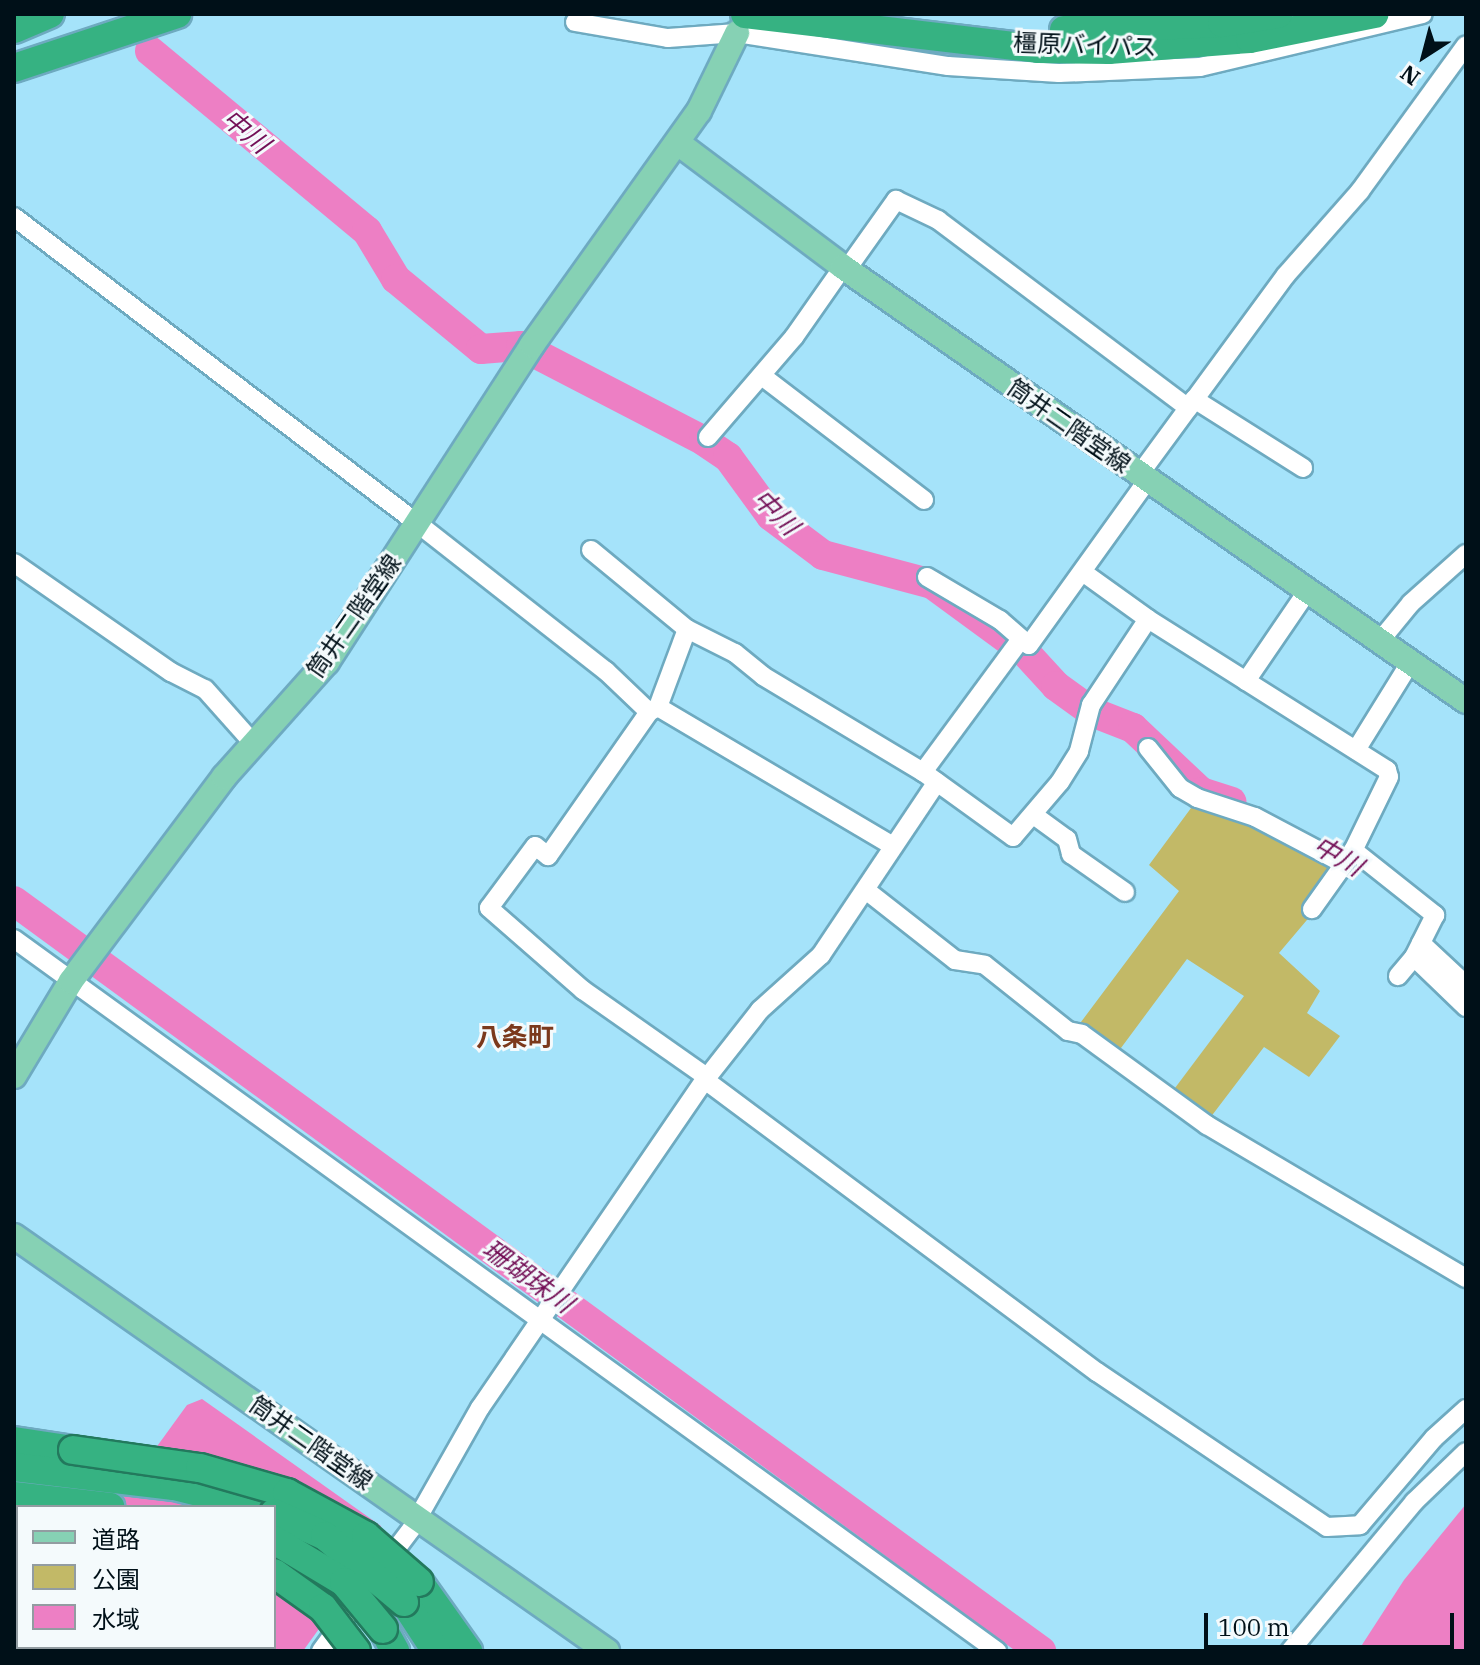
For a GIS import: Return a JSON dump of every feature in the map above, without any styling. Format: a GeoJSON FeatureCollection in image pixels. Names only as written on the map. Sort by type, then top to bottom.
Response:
{"type":"FeatureCollection","features":[{"type":"Feature","properties":{"kind":"highway"},"geometry":{"type":"LineString","coordinates":[[14,29],[50,14]]}},
{"type":"Feature","properties":{"kind":"highway"},"geometry":{"type":"LineString","coordinates":[[14,59],[139,14]]}},
{"type":"Feature","properties":{"kind":"highway"},"geometry":{"type":"LineString","coordinates":[[14,68],[177,14]]}},
{"type":"Feature","properties":{"kind":"highway"},"geometry":{"type":"LineString","coordinates":[[811,14],[1050,31],[1134,30],[1278,14]]}},
{"type":"Feature","properties":{"kind":"highway","name":"橿原バイパス"},"geometry":{"type":"LineString","coordinates":[[741,24],[1038,49],[1109,50],[1250,39],[1375,14]]}},
{"type":"Feature","properties":{"kind":"highway"},"geometry":{"type":"LineString","coordinates":[[14,1441],[69,1461],[251,1505]]}},
{"type":"Feature","properties":{"kind":"highway"},"geometry":{"type":"LineString","coordinates":[[14,1467],[69,1461],[200,1468],[287,1493],[366,1536],[412,1592],[468,1651]]}},
{"type":"Feature","properties":{"kind":"highway"},"geometry":{"type":"LineString","coordinates":[[14,1496],[93,1505]]}},
{"type":"Feature","properties":{"kind":"highway"},"geometry":{"type":"LineString","coordinates":[[276,1514],[325,1536],[412,1592],[436,1651]]}},
{"type":"Feature","properties":{"kind":"highway"},"geometry":{"type":"LineString","coordinates":[[276,1541],[344,1582],[389,1640]]}},
{"type":"Feature","properties":{"kind":"highway"},"geometry":{"type":"LineString","coordinates":[[276,1574],[323,1608],[356,1651]]}},
{"type":"Feature","properties":{"kind":"main road","name":"筒井二階堂線"},"geometry":{"type":"LineString","coordinates":[[14,1076],[73,979],[106,935],[254,744],[327,662],[529,350],[678,143],[741,24]]}},
{"type":"Feature","properties":{"kind":"main road","name":"筒井二階堂線"},"geometry":{"type":"LineString","coordinates":[[678,143],[845,268],[1306,593],[1466,701]]}},
{"type":"Feature","properties":{"kind":"main road","name":"筒井二階堂線"},"geometry":{"type":"LineString","coordinates":[[14,1236],[607,1651]]}},
{"type":"Feature","properties":{"kind":"street"},"geometry":{"type":"LineString","coordinates":[[575,22],[668,38],[741,24],[948,66],[1059,73],[1200,67],[1423,14]]}},
{"type":"Feature","properties":{"kind":"street"},"geometry":{"type":"LineString","coordinates":[[1017,645],[1029,645],[1084,573],[1191,404],[1286,275],[1360,191],[1466,45]]}},
{"type":"Feature","properties":{"kind":"street"},"geometry":{"type":"LineString","coordinates":[[708,437],[762,376],[896,200],[938,220],[1191,404],[1303,468]]}},
{"type":"Feature","properties":{"kind":"street"},"geometry":{"type":"LineString","coordinates":[[14,217],[417,523],[653,710],[893,846]]}},
{"type":"Feature","properties":{"kind":"street"},"geometry":{"type":"LineString","coordinates":[[762,376],[924,500]]}},
{"type":"Feature","properties":{"kind":"street"},"geometry":{"type":"LineString","coordinates":[[591,550],[687,629],[735,653],[763,676],[930,777],[1013,837],[1035,816],[1079,751],[1090,711],[1148,619]]}},
{"type":"Feature","properties":{"kind":"street"},"geometry":{"type":"LineString","coordinates":[[1379,642],[1411,603],[1466,554]]}},
{"type":"Feature","properties":{"kind":"street"},"geometry":{"type":"LineString","coordinates":[[14,563],[171,672],[205,689],[254,744]]}},
{"type":"Feature","properties":{"kind":"street"},"geometry":{"type":"LineString","coordinates":[[1084,573],[1148,619],[1387,770],[1389,777],[1350,856],[1312,909]]}},
{"type":"Feature","properties":{"kind":"street"},"geometry":{"type":"LineString","coordinates":[[927,577],[1000,620],[1017,645]]}},
{"type":"Feature","properties":{"kind":"street"},"geometry":{"type":"LineString","coordinates":[[1246,681],[1306,593]]}},
{"type":"Feature","properties":{"kind":"street"},"geometry":{"type":"LineString","coordinates":[[687,629],[653,710],[548,856],[535,846],[489,908],[583,990],[706,1078],[1097,1372],[1327,1527],[1360,1525],[1434,1438],[1466,1409]]}},
{"type":"Feature","properties":{"kind":"street"},"geometry":{"type":"LineString","coordinates":[[321,1651],[418,1517],[480,1408],[706,1078],[760,1010],[821,955],[867,891],[930,777],[1017,645]]}},
{"type":"Feature","properties":{"kind":"street"},"geometry":{"type":"LineString","coordinates":[[1356,750],[1410,663]]}},
{"type":"Feature","properties":{"kind":"street"},"geometry":{"type":"LineString","coordinates":[[1148,748],[1180,788],[1197,798],[1255,817],[1350,856],[1435,915],[1417,950],[1398,976]]}},
{"type":"Feature","properties":{"kind":"street"},"geometry":{"type":"LineString","coordinates":[[1035,816],[1067,839],[1071,854],[1125,892]]}},
{"type":"Feature","properties":{"kind":"street"},"geometry":{"type":"LineString","coordinates":[[867,891],[955,960],[985,965],[1068,1031],[1082,1034],[1207,1125],[1466,1278]]}},
{"type":"Feature","properties":{"kind":"street"},"geometry":{"type":"LineString","coordinates":[[14,939],[540,1317],[997,1651]]}},
{"type":"Feature","properties":{"kind":"street"},"geometry":{"type":"LineString","coordinates":[[1417,950],[1466,985]]}},
{"type":"Feature","properties":{"kind":"street"},"geometry":{"type":"LineString","coordinates":[[1417,950],[1466,1007]]}},
{"type":"Feature","properties":{"kind":"street"},"geometry":{"type":"LineString","coordinates":[[1290,1651],[1395,1523],[1466,1452]]}},
{"type":"Feature","properties":{"kind":"green space"},"geometry":{"type":"Polygon","coordinates":[[[1194,804],[1265,830],[1334,867],[1312,914],[1279,953],[1320,991],[1307,1013],[1340,1036],[1309,1077],[1264,1047],[1210,1118],[1172,1092],[1244,996],[1187,959],[1118,1052],[1078,1026],[1179,891],[1149,865],[1194,804]]]}},
{"type":"Feature","properties":{"kind":"water"},"geometry":{"type":"Polygon","coordinates":[[[202,1399],[381,1526],[383,1540],[303,1651],[205,1649],[276,1649],[276,1505],[114,1505],[187,1405],[202,1399]]]}},
{"type":"Feature","properties":{"kind":"water"},"geometry":{"type":"Polygon","coordinates":[[[1466,1504],[1466,1651],[1358,1651],[1404,1580],[1466,1504]]]}},
{"type":"Feature","properties":{"kind":"waterway","name":"中川"},"geometry":{"type":"LineString","coordinates":[[150,51],[367,231],[396,279],[481,349],[521,346],[704,441],[728,457],[771,516],[823,555],[932,584],[1025,652],[1056,686],[1092,712],[1133,728],[1201,792],[1231,802]]}},
{"type":"Feature","properties":{"kind":"waterway","name":"珊瑚珠川"},"geometry":{"type":"LineString","coordinates":[[14,901],[1041,1651]]}},
{"type":"Feature","properties":{"kind":"district","name":"八条町"},"geometry":{"type":"Point","coordinates":[515,1037]}}]}
